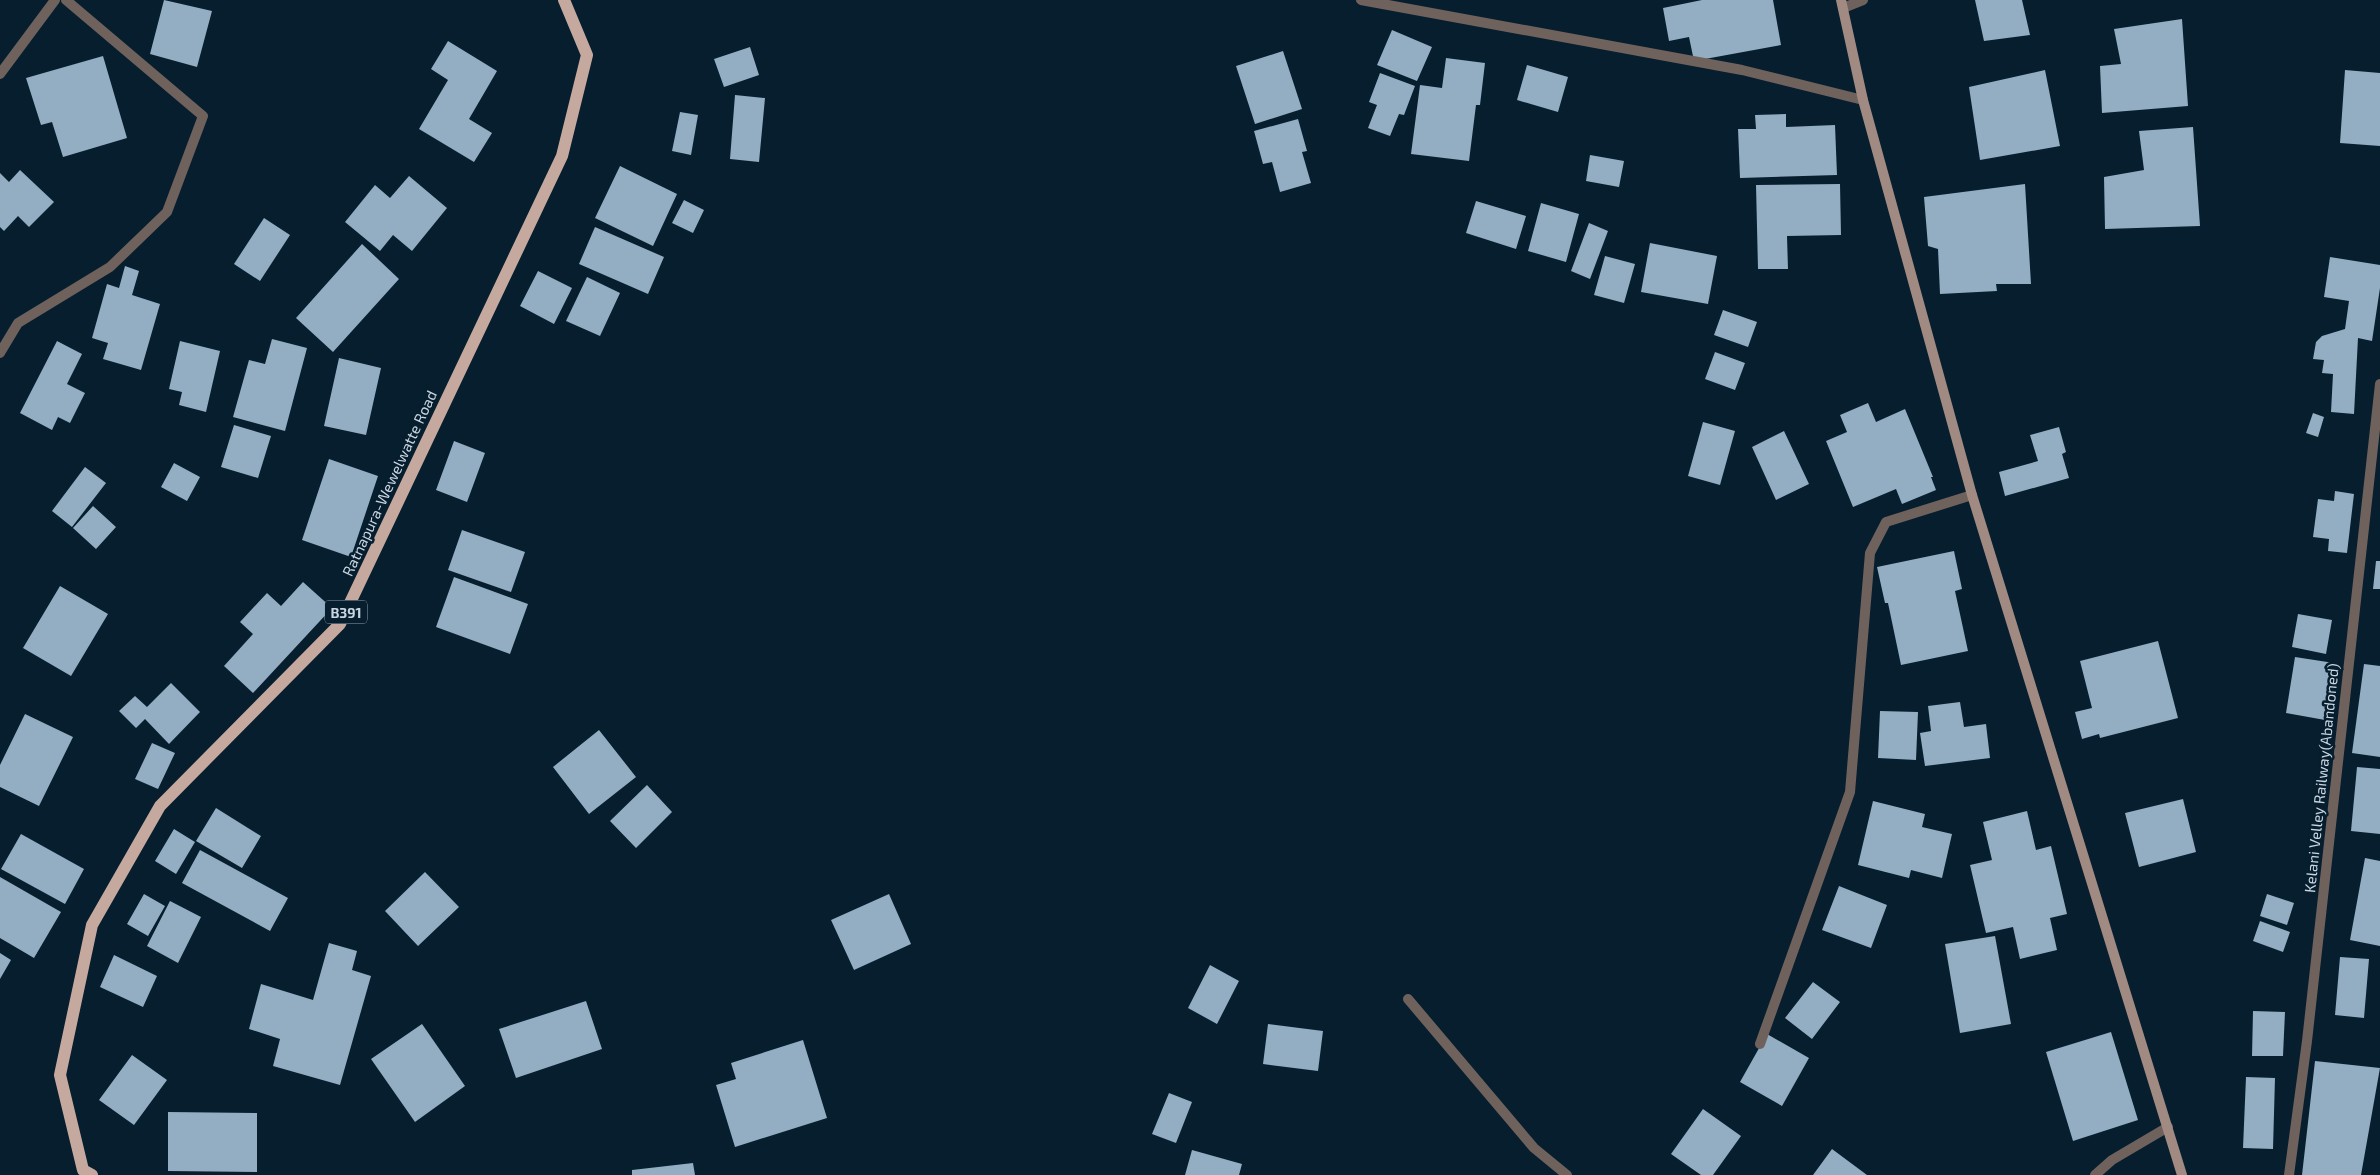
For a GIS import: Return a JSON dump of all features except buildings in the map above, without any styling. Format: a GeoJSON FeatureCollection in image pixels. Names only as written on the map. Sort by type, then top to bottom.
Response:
{"type":"FeatureCollection","features":[{"type":"Feature","properties":{"kind":"main road","name":"Ratnapura-Wewelwatte Road"},"geometry":{"type":"LineString","coordinates":[[92,1175],[83,1170],[60,1075],[92,925],[160,806],[340,624],[562,156],[587,55],[564,0]]}},
{"type":"Feature","properties":{"kind":"street"},"geometry":{"type":"LineString","coordinates":[[0,74],[55,0]]}},
{"type":"Feature","properties":{"kind":"street"},"geometry":{"type":"LineString","coordinates":[[0,353],[18,323],[110,267],[167,212],[203,116],[66,0]]}},
{"type":"Feature","properties":{"kind":"street"},"geometry":{"type":"LineString","coordinates":[[1361,0],[1742,70],[1863,100]]}},
{"type":"Feature","properties":{"kind":"street"},"geometry":{"type":"LineString","coordinates":[[1863,0],[1842,4],[1863,100],[1972,495],[2182,1175]]}},
{"type":"Feature","properties":{"kind":"street","name":"Kelani Velley Railway(Abandoned)"},"geometry":{"type":"LineString","coordinates":[[2289,1175],[2307,1041],[2380,384]]}},
{"type":"Feature","properties":{"kind":"street"},"geometry":{"type":"LineString","coordinates":[[1760,1044],[1850,792],[1870,553],[1886,522],[1972,495]]}},
{"type":"Feature","properties":{"kind":"street"},"geometry":{"type":"LineString","coordinates":[[1408,999],[1534,1148],[1567,1175]]}},
{"type":"Feature","properties":{"kind":"street"},"geometry":{"type":"LineString","coordinates":[[2096,1175],[2112,1160],[2168,1127]]}}]}
